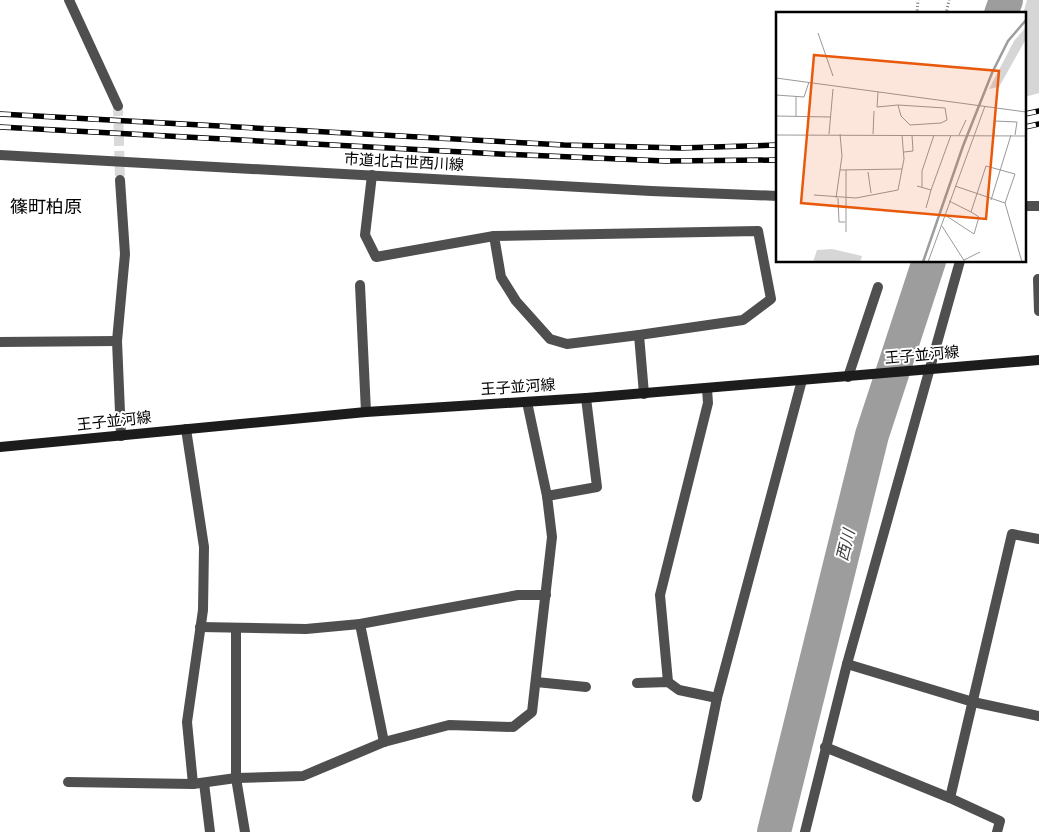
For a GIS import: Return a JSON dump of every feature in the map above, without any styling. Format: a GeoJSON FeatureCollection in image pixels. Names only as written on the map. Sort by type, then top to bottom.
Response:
{"type":"FeatureCollection","features":[{"type":"Feature","properties":{"kind":"main road","name":"王子並河線"},"geometry":{"type":"LineString","coordinates":[[0,447],[366,412],[644,394],[1039,360]]}},
{"type":"Feature","properties":{"kind":"street"},"geometry":{"type":"LineString","coordinates":[[69,0],[118,106]]}},
{"type":"Feature","properties":{"kind":"street","name":"市道北古世西川線"},"geometry":{"type":"LineString","coordinates":[[0,155],[651,191],[776,196]]}},
{"type":"Feature","properties":{"kind":"street"},"geometry":{"type":"LineString","coordinates":[[372,175],[365,234],[376,257],[494,236],[758,231],[771,299],[743,320],[639,336],[567,344],[550,339],[516,301],[501,278],[494,236]]}},
{"type":"Feature","properties":{"kind":"street"},"geometry":{"type":"LineString","coordinates":[[120,180],[125,254],[117,341],[120,436]]}},
{"type":"Feature","properties":{"kind":"street"},"geometry":{"type":"LineString","coordinates":[[1026,206],[1039,206]]}},
{"type":"Feature","properties":{"kind":"street"},"geometry":{"type":"LineString","coordinates":[[807,831],[825,747],[847,664],[960,262]]}},
{"type":"Feature","properties":{"kind":"street"},"geometry":{"type":"LineString","coordinates":[[1039,279],[1039,311]]}},
{"type":"Feature","properties":{"kind":"street"},"geometry":{"type":"LineString","coordinates":[[360,285],[366,412]]}},
{"type":"Feature","properties":{"kind":"street"},"geometry":{"type":"LineString","coordinates":[[848,377],[878,287]]}},
{"type":"Feature","properties":{"kind":"street"},"geometry":{"type":"LineString","coordinates":[[639,336],[644,394]]}},
{"type":"Feature","properties":{"kind":"street"},"geometry":{"type":"LineString","coordinates":[[0,342],[117,341]]}},
{"type":"Feature","properties":{"kind":"street"},"geometry":{"type":"LineString","coordinates":[[697,796],[717,698],[802,380]]}},
{"type":"Feature","properties":{"kind":"street"},"geometry":{"type":"LineString","coordinates":[[668,682],[660,595],[708,403],[708,389]]}},
{"type":"Feature","properties":{"kind":"street"},"geometry":{"type":"LineString","coordinates":[[547,496],[597,487],[586,398]]}},
{"type":"Feature","properties":{"kind":"street"},"geometry":{"type":"LineString","coordinates":[[68,782],[193,784],[236,778],[304,776],[384,742],[449,725],[513,727],[532,712],[552,537],[547,496],[527,402]]}},
{"type":"Feature","properties":{"kind":"street"},"geometry":{"type":"LineString","coordinates":[[186,429],[204,547],[203,610],[187,722],[193,784]]}},
{"type":"Feature","properties":{"kind":"street"},"geometry":{"type":"LineString","coordinates":[[950,798],[1012,534],[1039,539]]}},
{"type":"Feature","properties":{"kind":"street"},"geometry":{"type":"LineString","coordinates":[[200,627],[306,629],[360,624],[518,594],[546,595]]}},
{"type":"Feature","properties":{"kind":"street"},"geometry":{"type":"LineString","coordinates":[[360,624],[384,742]]}},
{"type":"Feature","properties":{"kind":"street"},"geometry":{"type":"LineString","coordinates":[[236,628],[236,778],[245,832]]}},
{"type":"Feature","properties":{"kind":"street"},"geometry":{"type":"LineString","coordinates":[[847,664],[974,702],[1039,716]]}},
{"type":"Feature","properties":{"kind":"street"},"geometry":{"type":"LineString","coordinates":[[536,682],[586,687]]}},
{"type":"Feature","properties":{"kind":"street"},"geometry":{"type":"LineString","coordinates":[[637,683],[668,682],[679,690],[717,698]]}},
{"type":"Feature","properties":{"kind":"street"},"geometry":{"type":"LineString","coordinates":[[825,747],[950,798],[1000,821],[997,832]]}},
{"type":"Feature","properties":{"kind":"street"},"geometry":{"type":"LineString","coordinates":[[204,783],[210,832]]}},
{"type":"Feature","properties":{"kind":"shaded area"},"geometry":{"type":"Polygon","coordinates":[[[1027,0],[1039,0],[1039,93],[1026,97],[1026,12],[1024,12],[1027,0]]]}},
{"type":"Feature","properties":{"kind":"waterway","name":"西川"},"geometry":{"type":"LineString","coordinates":[[1002,12],[1006,0]]}},
{"type":"Feature","properties":{"kind":"waterway","name":"西川"},"geometry":{"type":"LineString","coordinates":[[774,832],[872,435],[929,262]]}},
{"type":"Feature","properties":{"kind":"tunnel"},"geometry":{"type":"LineString","coordinates":[[118,106],[120,180]]}},
{"type":"Feature","properties":{"kind":"railway"},"geometry":{"type":"LineString","coordinates":[[1026,114],[1039,111]]}},
{"type":"Feature","properties":{"kind":"railway"},"geometry":{"type":"LineString","coordinates":[[0,114],[564,145],[680,148],[776,145]]}},
{"type":"Feature","properties":{"kind":"railway"},"geometry":{"type":"LineString","coordinates":[[1026,127],[1039,124]]}},
{"type":"Feature","properties":{"kind":"railway"},"geometry":{"type":"LineString","coordinates":[[0,127],[500,154],[665,161],[776,160]]}},
{"type":"Feature","properties":{"kind":"district","name":"篠町柏原"},"geometry":{"type":"Point","coordinates":[46,207]}}]}
